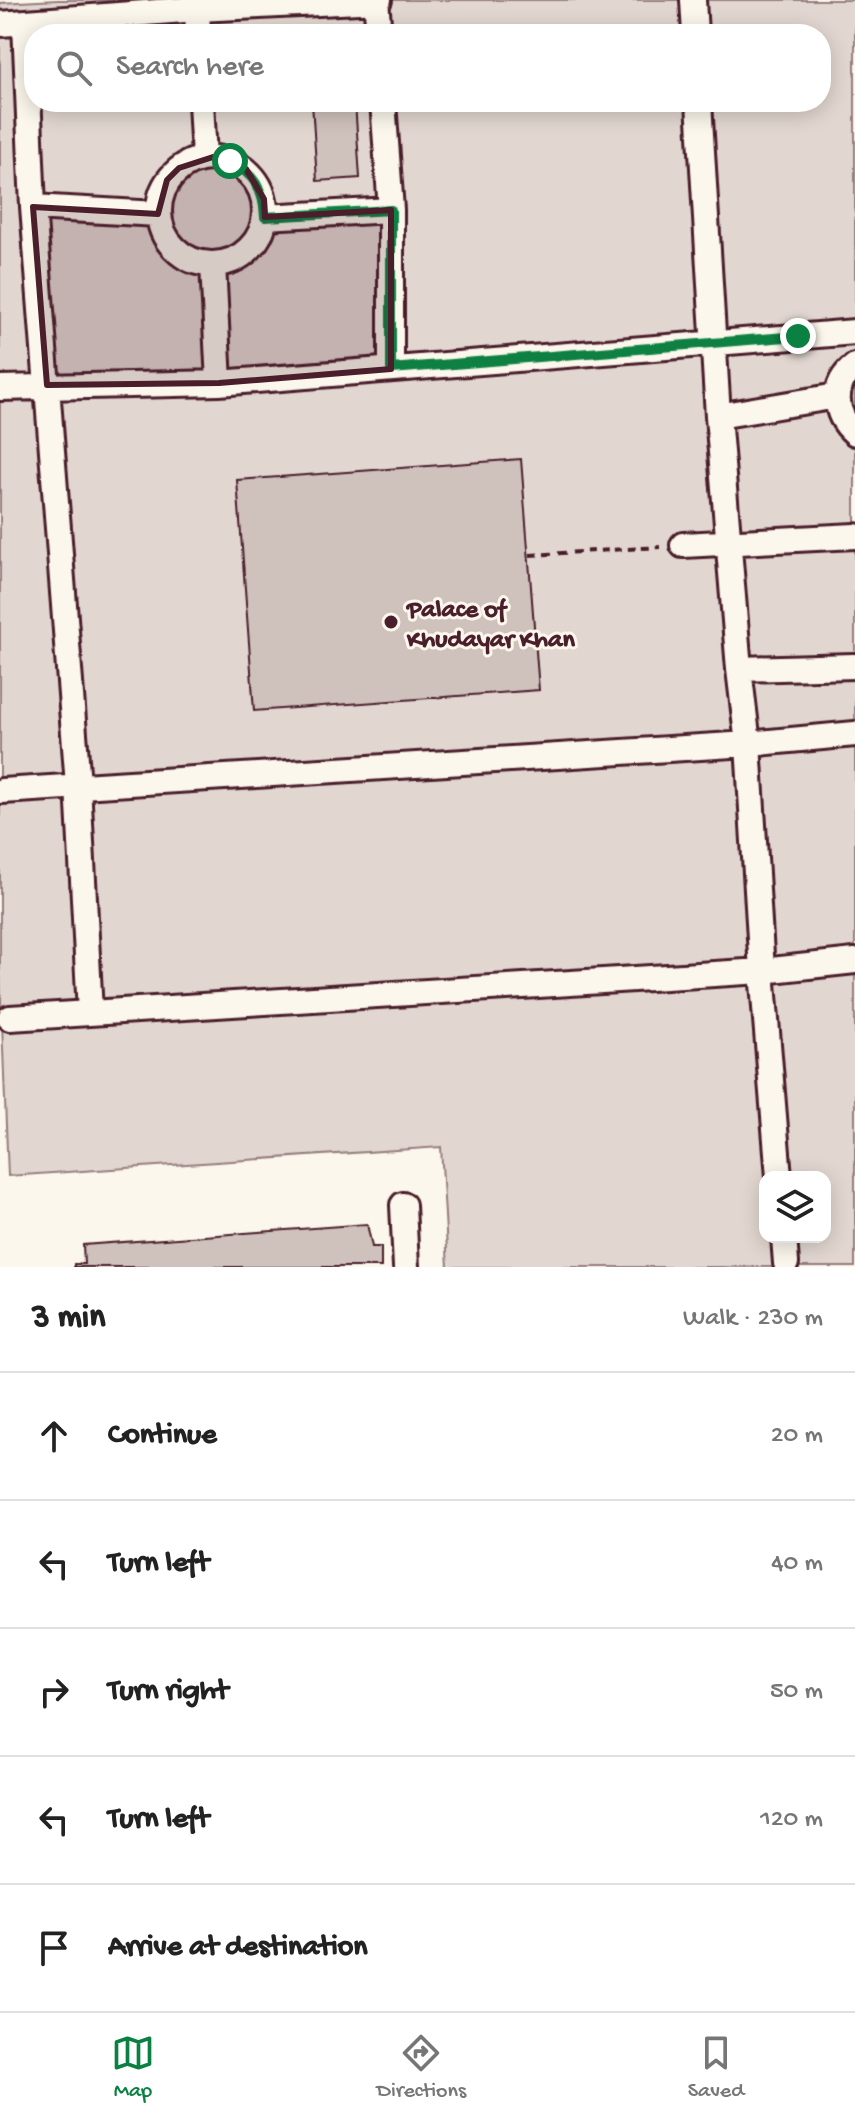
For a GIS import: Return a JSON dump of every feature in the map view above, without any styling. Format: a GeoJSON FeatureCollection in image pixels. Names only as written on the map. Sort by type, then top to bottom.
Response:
{"type":"FeatureCollection","features":[{"type":"Feature","properties":{"kind":"street"},"geometry":{"type":"LineString","coordinates":[[0,24],[197,9],[377,0],[378,24]]}},
{"type":"Feature","properties":{"kind":"street"},"geometry":{"type":"LineString","coordinates":[[693,0],[694,24]]}},
{"type":"Feature","properties":{"kind":"street"},"geometry":{"type":"LineString","coordinates":[[197,9],[198,24]]}},
{"type":"Feature","properties":{"kind":"street"},"geometry":{"type":"LineString","coordinates":[[29,112],[33,207],[78,785],[90,1013]]}},
{"type":"Feature","properties":{"kind":"street"},"geometry":{"type":"LineString","coordinates":[[202,112],[204,158]]}},
{"type":"Feature","properties":{"kind":"street"},"geometry":{"type":"LineString","coordinates":[[384,112],[391,210],[391,369]]}},
{"type":"Feature","properties":{"kind":"street"},"geometry":{"type":"LineString","coordinates":[[700,112],[718,416],[748,744],[779,1171]]}},
{"type":"Feature","properties":{"kind":"street"},"geometry":{"type":"LineString","coordinates":[[204,158],[230,161],[246,169],[264,199],[265,217],[261,234],[236,259],[213,264],[201,264],[185,258],[171,246],[162,231],[158,214],[160,196],[167,180],[179,168],[204,158]]}},
{"type":"Feature","properties":{"kind":"street"},"geometry":{"type":"LineString","coordinates":[[33,207],[158,214]]}},
{"type":"Feature","properties":{"kind":"street"},"geometry":{"type":"LineString","coordinates":[[265,217],[391,210]]}},
{"type":"Feature","properties":{"kind":"street"},"geometry":{"type":"LineString","coordinates":[[213,264],[219,383]]}},
{"type":"Feature","properties":{"kind":"street"},"geometry":{"type":"LineString","coordinates":[[0,388],[219,383],[855,332]]}},
{"type":"Feature","properties":{"kind":"street"},"geometry":{"type":"LineString","coordinates":[[855,366],[840,383],[837,396],[838,409],[844,422],[855,433]]}},
{"type":"Feature","properties":{"kind":"street"},"geometry":{"type":"LineString","coordinates":[[718,416],[837,396]]}},
{"type":"Feature","properties":{"kind":"street"},"geometry":{"type":"LineString","coordinates":[[683,545],[855,536]]}},
{"type":"Feature","properties":{"kind":"street"},"geometry":{"type":"LineString","coordinates":[[855,655],[855,673]]}},
{"type":"Feature","properties":{"kind":"street"},"geometry":{"type":"LineString","coordinates":[[739,669],[854,666]]}},
{"type":"Feature","properties":{"kind":"street"},"geometry":{"type":"LineString","coordinates":[[2,791],[748,744],[855,734]]}},
{"type":"Feature","properties":{"kind":"street"},"geometry":{"type":"LineString","coordinates":[[10,1018],[762,971],[855,961]]}},
{"type":"Feature","properties":{"kind":"street"},"geometry":{"type":"LineString","coordinates":[[403,1205],[406,1267]]}},
{"type":"Feature","properties":{"kind":"street"},"geometry":{"type":"LineString","coordinates":[[784,1243],[786,1263]]}},
{"type":"Feature","properties":{"kind":"path"},"geometry":{"type":"LineString","coordinates":[[530,555],[683,545]]}},
{"type":"Feature","properties":{"kind":"highlighted area"},"geometry":{"type":"Polygon","coordinates":[[[213,157],[246,169],[264,199],[265,217],[391,210],[391,369],[219,383],[47,385],[33,207],[158,214],[167,180],[179,168],[213,157]]]}},
{"type":"Feature","properties":{"kind":"shaded area"},"geometry":{"type":"Polygon","coordinates":[[[58,0],[855,0],[855,1267],[448,1267],[441,1147],[8,1176],[0,973],[0,3],[58,0]]]}},
{"type":"Feature","properties":{"kind":"building"},"geometry":{"type":"Polygon","coordinates":[[[313,112],[356,112],[360,178],[317,181],[313,112]]]}},
{"type":"Feature","properties":{"kind":"building","name":"Palace of Khudayar Khan"},"geometry":{"type":"Polygon","coordinates":[[[521,459],[539,690],[254,711],[237,480],[521,459]]]}},
{"type":"Feature","properties":{"kind":"building"},"geometry":{"type":"Polygon","coordinates":[[[367,1224],[372,1247],[381,1247],[381,1267],[74,1267],[74,1264],[84,1264],[83,1245],[367,1224]]]}},
{"type":"Feature","properties":{"kind":"place","name":"Palace of Khudayar Khan"},"geometry":{"type":"Point","coordinates":[391,622]}},
{"type":"Feature","properties":{"kind":"route"},"geometry":{"type":"LineString","coordinates":[[230,161],[246,169],[257,183],[264,199],[265,217],[391,210],[391,369],[798,336]]}}]}
